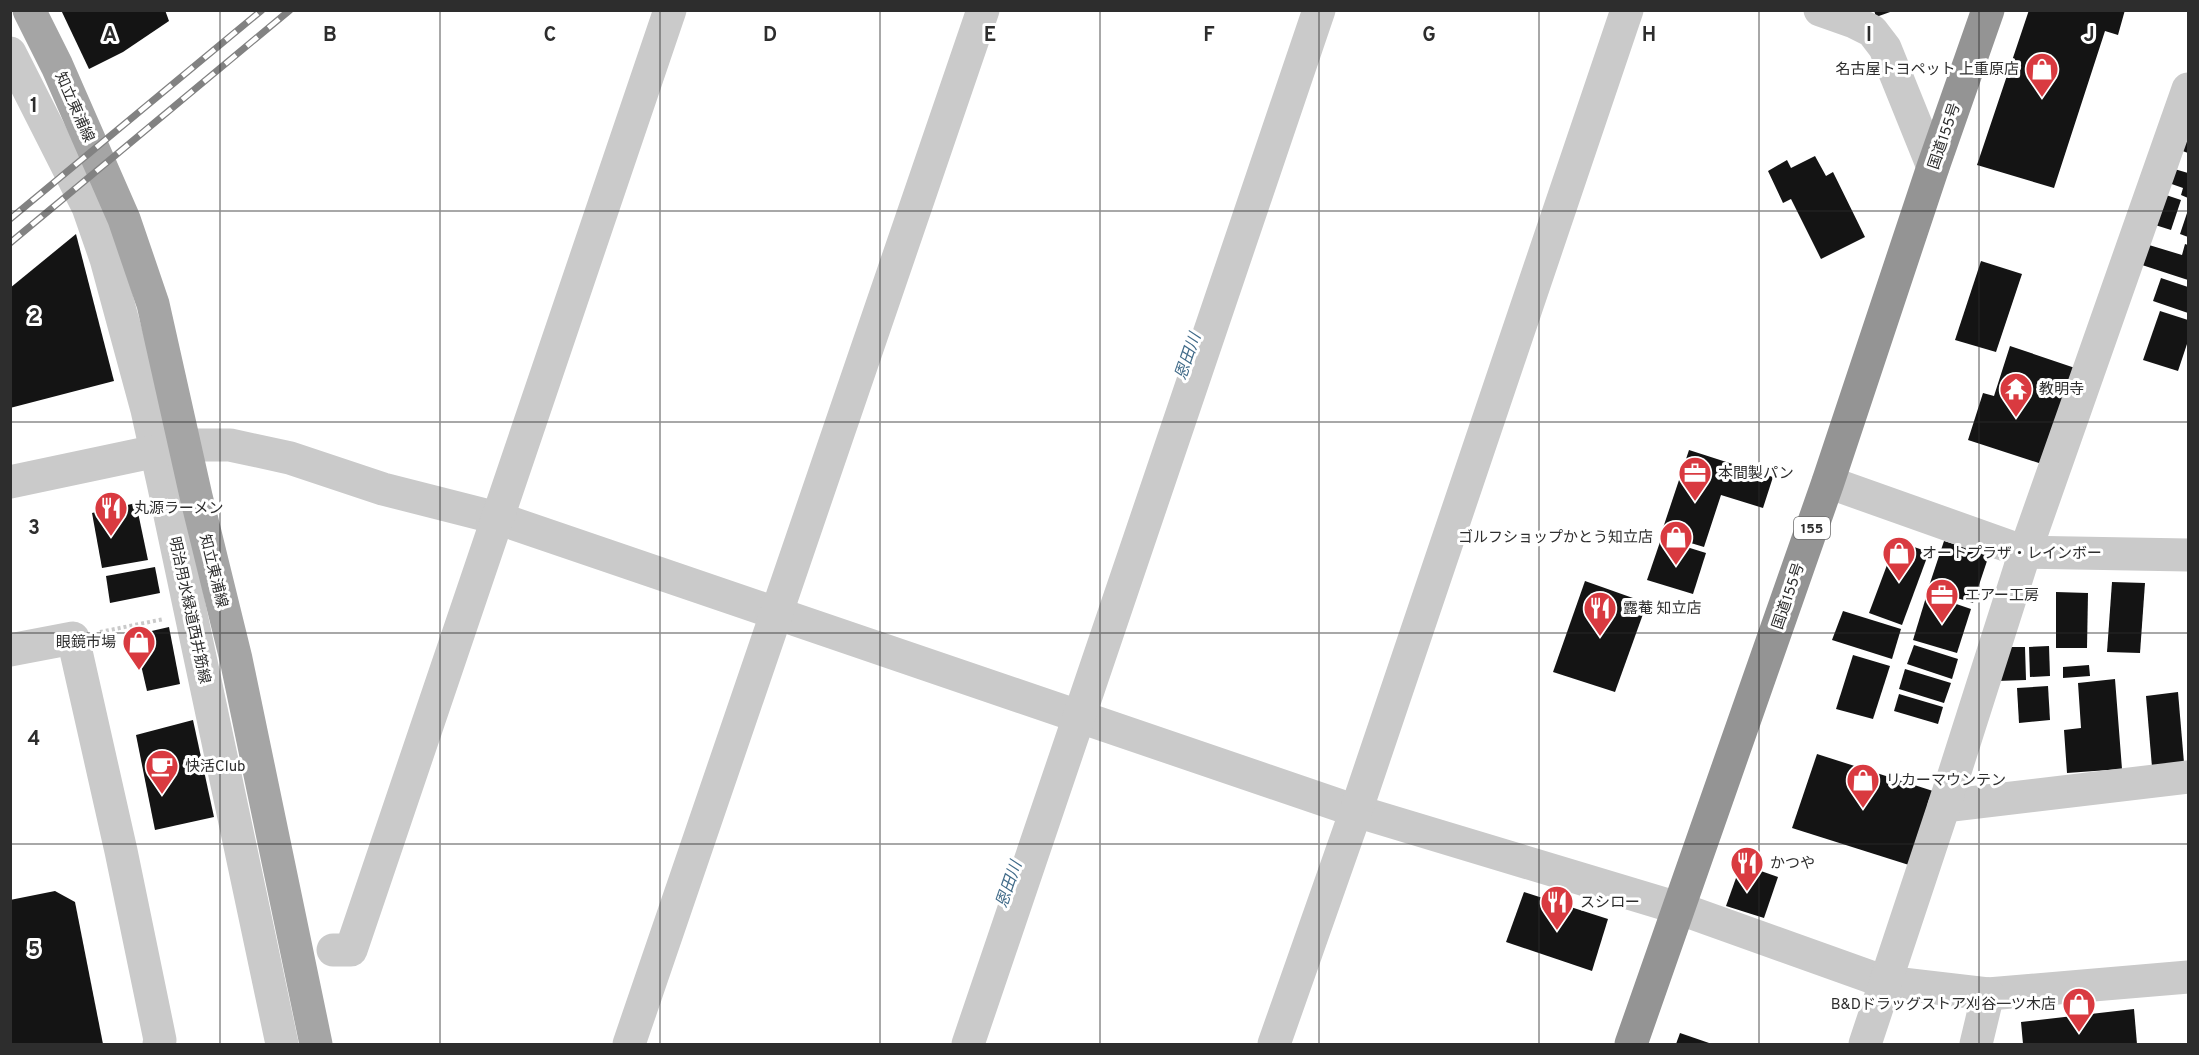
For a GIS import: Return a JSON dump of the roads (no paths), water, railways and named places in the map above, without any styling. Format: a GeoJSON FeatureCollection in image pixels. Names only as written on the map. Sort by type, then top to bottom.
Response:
{"type":"FeatureCollection","features":[{"type":"Feature","properties":{"kind":"highway","name":"国道155号"},"geometry":{"type":"LineString","coordinates":[[1631,1044],[1828,482],[1988,10]]}},
{"type":"Feature","properties":{"kind":"main road","name":"知立東浦線"},"geometry":{"type":"LineString","coordinates":[[29,10],[57,66],[124,219],[153,304],[171,448],[236,659],[316,1044]]}},
{"type":"Feature","properties":{"kind":"street"},"geometry":{"type":"LineString","coordinates":[[333,950],[351,950],[670,10]]}},
{"type":"Feature","properties":{"kind":"street"},"geometry":{"type":"LineString","coordinates":[[629,1044],[983,10]]}},
{"type":"Feature","properties":{"kind":"street"},"geometry":{"type":"LineString","coordinates":[[968,1044],[1319,10]]}},
{"type":"Feature","properties":{"kind":"street"},"geometry":{"type":"LineString","coordinates":[[1274,1044],[1356,811],[1627,10]]}},
{"type":"Feature","properties":{"kind":"street"},"geometry":{"type":"LineString","coordinates":[[1820,10],[1872,31],[1885,48],[1933,167]]}},
{"type":"Feature","properties":{"kind":"street"},"geometry":{"type":"LineString","coordinates":[[15,72],[57,66]]}},
{"type":"Feature","properties":{"kind":"street","name":"明治用水緑道西井筋線"},"geometry":{"type":"LineString","coordinates":[[15,72],[88,207],[99,238],[147,411],[171,448],[191,614],[282,1044]]}},
{"type":"Feature","properties":{"kind":"street"},"geometry":{"type":"LineString","coordinates":[[1865,1044],[2025,552],[2188,89]]}},
{"type":"Feature","properties":{"kind":"street"},"geometry":{"type":"LineString","coordinates":[[10,482],[171,448],[230,445],[290,458],[383,489],[496,518],[1356,811],[1678,908],[1884,982],[1988,994],[2188,977]]}},
{"type":"Feature","properties":{"kind":"street"},"geometry":{"type":"LineString","coordinates":[[1828,482],[2025,552],[2188,555]]}},
{"type":"Feature","properties":{"kind":"street"},"geometry":{"type":"LineString","coordinates":[[10,651],[73,638],[124,862],[159,1044]]}},
{"type":"Feature","properties":{"kind":"street"},"geometry":{"type":"LineString","coordinates":[[1944,806],[2188,777]]}},
{"type":"Feature","properties":{"kind":"street"},"geometry":{"type":"LineString","coordinates":[[1976,1044],[1988,994]]}},
{"type":"Feature","properties":{"kind":"railway"},"geometry":{"type":"LineString","coordinates":[[10,219],[262,10]]}},
{"type":"Feature","properties":{"kind":"railway"},"geometry":{"type":"LineString","coordinates":[[10,243],[290,10]]}},
{"type":"Feature","properties":{"kind":"place","name":"名古屋トヨペット 上重原店"},"geometry":{"type":"Point","coordinates":[2042,98]}},
{"type":"Feature","properties":{"kind":"place","name":"教明寺"},"geometry":{"type":"Point","coordinates":[2016,418]}},
{"type":"Feature","properties":{"kind":"place","name":"本間製パン"},"geometry":{"type":"Point","coordinates":[1695,502]}},
{"type":"Feature","properties":{"kind":"place","name":"丸源ラーメン"},"geometry":{"type":"Point","coordinates":[111,537]}},
{"type":"Feature","properties":{"kind":"place","name":"ゴルフショップかとう知立店"},"geometry":{"type":"Point","coordinates":[1676,566]}},
{"type":"Feature","properties":{"kind":"place","name":"オートプラザ・レインボー"},"geometry":{"type":"Point","coordinates":[1899,582]}},
{"type":"Feature","properties":{"kind":"place","name":"エアー工房"},"geometry":{"type":"Point","coordinates":[1942,624]}},
{"type":"Feature","properties":{"kind":"place","name":"露菴 知立店"},"geometry":{"type":"Point","coordinates":[1600,637]}},
{"type":"Feature","properties":{"kind":"place","name":"眼鏡市場"},"geometry":{"type":"Point","coordinates":[139,671]}},
{"type":"Feature","properties":{"kind":"place","name":"快活Club"},"geometry":{"type":"Point","coordinates":[162,795]}},
{"type":"Feature","properties":{"kind":"place","name":"リカーマウンテン"},"geometry":{"type":"Point","coordinates":[1863,809]}},
{"type":"Feature","properties":{"kind":"place","name":"かつや"},"geometry":{"type":"Point","coordinates":[1747,892]}},
{"type":"Feature","properties":{"kind":"place","name":"スシロー"},"geometry":{"type":"Point","coordinates":[1557,931]}},
{"type":"Feature","properties":{"kind":"place","name":"B&Dドラッグストア刈谷一ツ木店"},"geometry":{"type":"Point","coordinates":[2079,1033]}},
{"type":"Feature","properties":{"kind":"water label","name":"恩田川"},"geometry":{"type":"Point","coordinates":[1187,356]}},
{"type":"Feature","properties":{"kind":"water label","name":"恩田川"},"geometry":{"type":"Point","coordinates":[1008,884]}}]}
